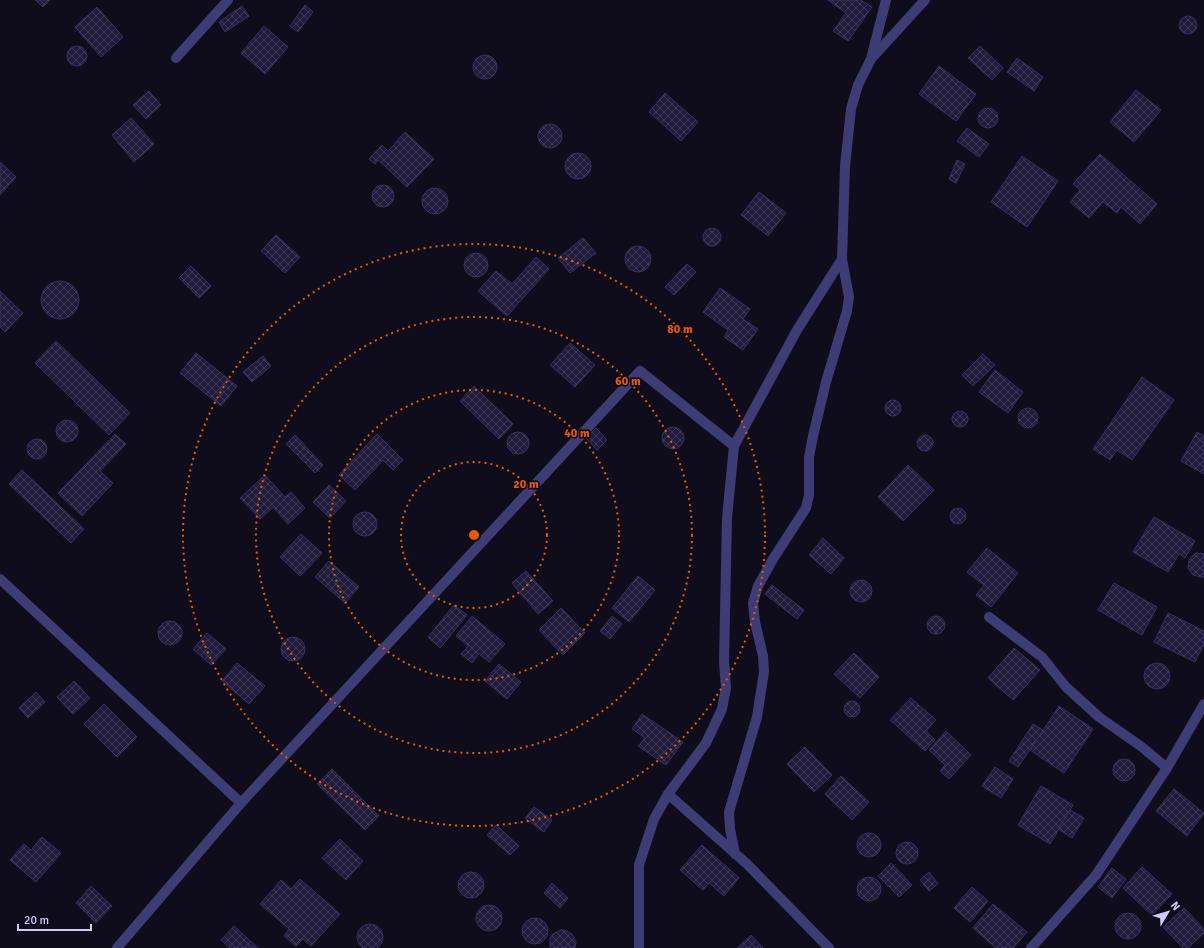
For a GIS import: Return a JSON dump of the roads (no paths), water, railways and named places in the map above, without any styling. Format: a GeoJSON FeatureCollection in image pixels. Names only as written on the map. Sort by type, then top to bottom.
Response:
{"type":"FeatureCollection","features":[{"type":"Feature","properties":{"kind":"street"},"geometry":{"type":"LineString","coordinates":[[176,58],[228,0]]}},
{"type":"Feature","properties":{"kind":"street"},"geometry":{"type":"LineString","coordinates":[[736,854],[730,829],[729,812],[757,717],[764,672],[763,656],[755,622],[753,603],[758,586],[773,559],[806,508],[810,490],[809,457],[826,382],[847,311],[849,297],[842,259],[845,166],[851,109],[858,85],[871,59],[886,0]]}},
{"type":"Feature","properties":{"kind":"street"},"geometry":{"type":"LineString","coordinates":[[871,59],[925,0]]}},
{"type":"Feature","properties":{"kind":"street"},"geometry":{"type":"LineString","coordinates":[[639,948],[639,865],[654,819],[668,794],[706,743],[722,709],[726,688],[724,662],[727,518],[734,446],[798,330],[842,259]]}},
{"type":"Feature","properties":{"kind":"street"},"geometry":{"type":"LineString","coordinates":[[117,948],[241,803],[640,371],[734,446]]}},
{"type":"Feature","properties":{"kind":"street"},"geometry":{"type":"LineString","coordinates":[[0,580],[241,803]]}},
{"type":"Feature","properties":{"kind":"street"},"geometry":{"type":"LineString","coordinates":[[989,617],[1042,657],[1066,688],[1099,717],[1142,747],[1166,768]]}},
{"type":"Feature","properties":{"kind":"street"},"geometry":{"type":"LineString","coordinates":[[1031,948],[1096,874],[1166,768],[1204,704]]}},
{"type":"Feature","properties":{"kind":"street"},"geometry":{"type":"LineString","coordinates":[[668,794],[747,864],[829,948]]}}]}
